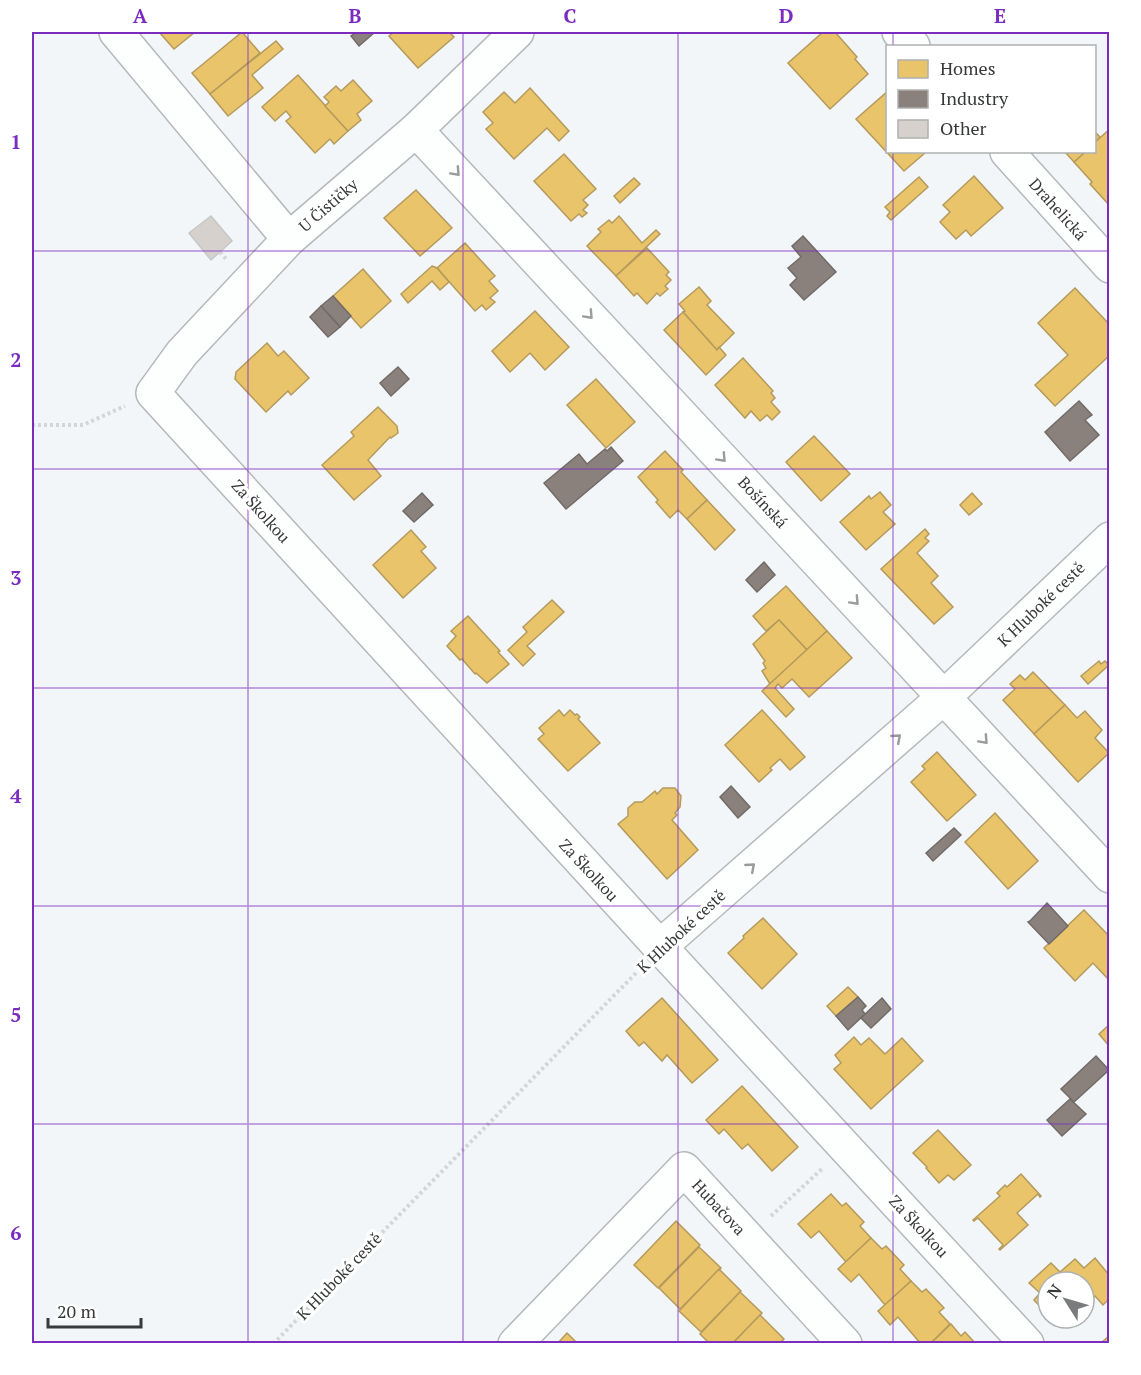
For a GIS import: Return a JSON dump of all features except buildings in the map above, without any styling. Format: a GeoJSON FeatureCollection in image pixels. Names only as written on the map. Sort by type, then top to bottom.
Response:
{"type":"FeatureCollection","features":[{"type":"Feature","properties":{"kind":"street"},"geometry":{"type":"LineString","coordinates":[[116,32],[289,239]]}},
{"type":"Feature","properties":{"kind":"street","name":"U Čističky"},"geometry":{"type":"LineString","coordinates":[[153,393],[182,353],[289,239],[416,129],[517,32]]}},
{"type":"Feature","properties":{"kind":"street"},"geometry":{"type":"LineString","coordinates":[[899,32],[912,45]]}},
{"type":"Feature","properties":{"kind":"street","name":"Bošínská"},"geometry":{"type":"LineString","coordinates":[[416,129],[1110,876]]}},
{"type":"Feature","properties":{"kind":"street","name":"Drahelická"},"geometry":{"type":"LineString","coordinates":[[1008,153],[1110,266]]}},
{"type":"Feature","properties":{"kind":"street","name":"Za Školkou"},"geometry":{"type":"LineString","coordinates":[[153,393],[1027,1344]]}},
{"type":"Feature","properties":{"kind":"street","name":"K Hluboké cestě"},"geometry":{"type":"LineString","coordinates":[[661,948],[944,697],[1110,539]]}},
{"type":"Feature","properties":{"kind":"street","name":"Hubačova"},"geometry":{"type":"LineString","coordinates":[[515,1344],[684,1169],[845,1344]]}},
{"type":"Feature","properties":{"kind":"path"},"geometry":{"type":"LineString","coordinates":[[32,425],[82,425],[153,393]]}},
{"type":"Feature","properties":{"kind":"path","name":"K Hluboké cestě"},"geometry":{"type":"LineString","coordinates":[[273,1344],[661,948]]}},
{"type":"Feature","properties":{"kind":"path"},"geometry":{"type":"LineString","coordinates":[[747,1238],[845,1147]]}}]}
